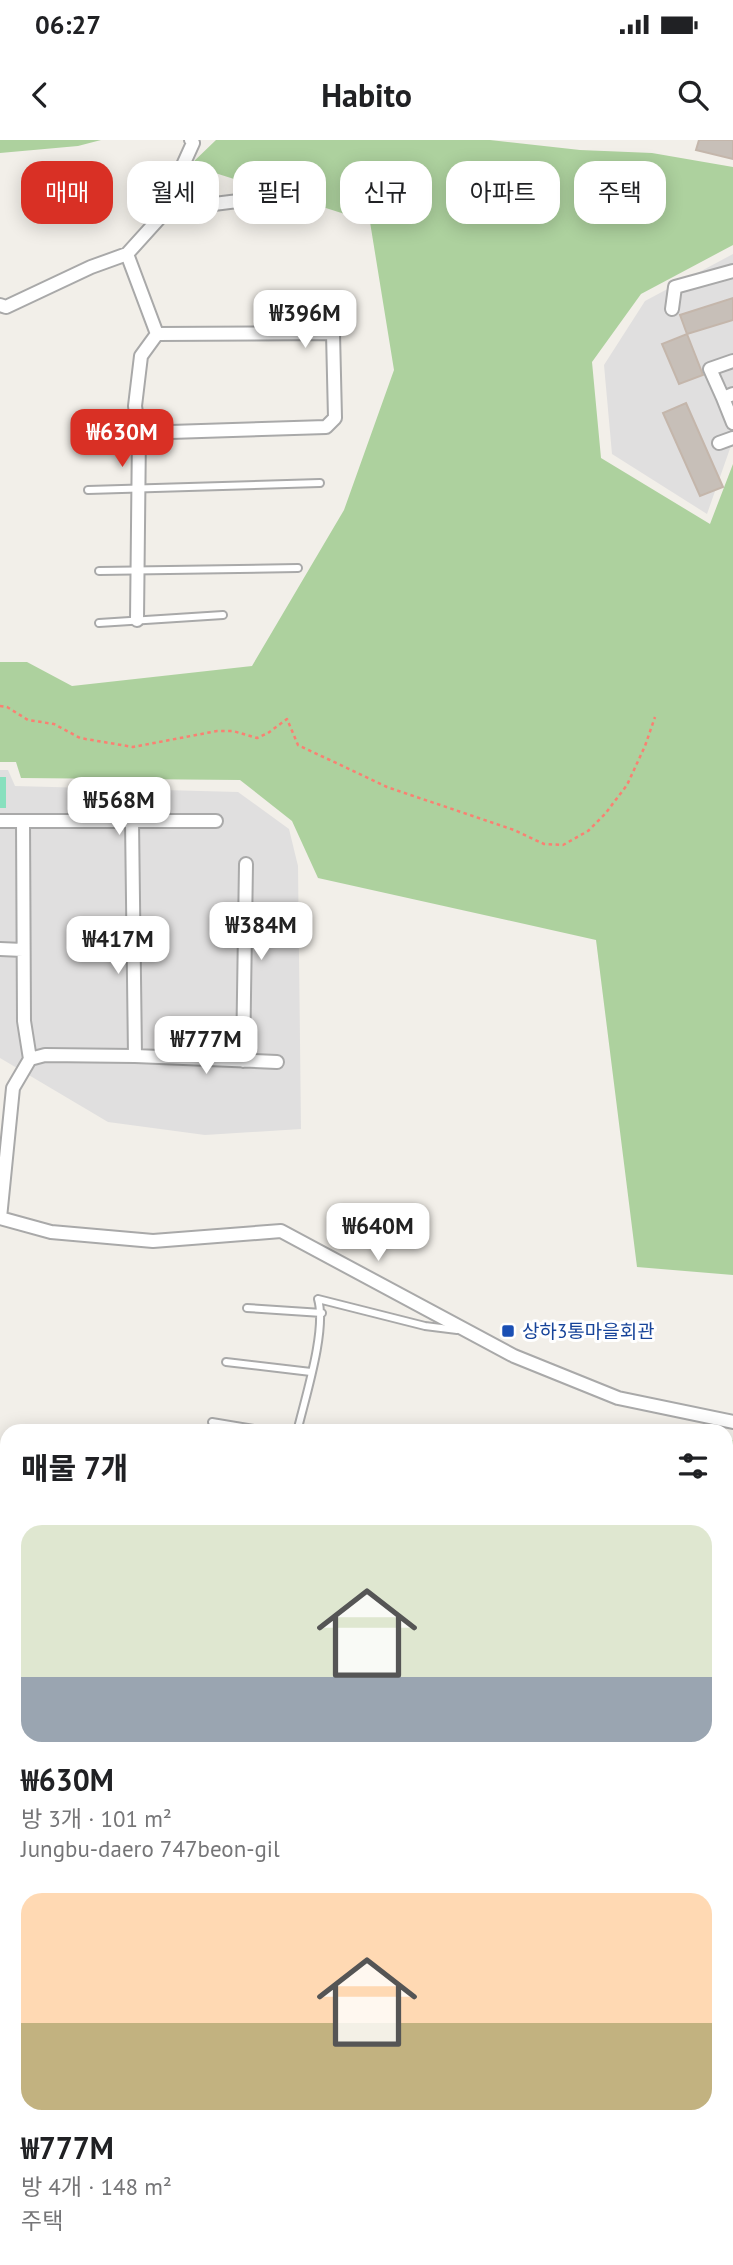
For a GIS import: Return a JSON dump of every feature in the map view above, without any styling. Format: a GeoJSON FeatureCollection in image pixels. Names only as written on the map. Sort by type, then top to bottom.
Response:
{"type":"FeatureCollection","features":[{"type":"Feature","properties":{"kind":"street"},"geometry":{"type":"LineString","coordinates":[[185,161],[193,143],[191,140]]}},
{"type":"Feature","properties":{"kind":"street"},"geometry":{"type":"LineString","coordinates":[[0,305],[6,307],[91,267],[127,254],[154,224]]}},
{"type":"Feature","properties":{"kind":"street"},"geometry":{"type":"LineString","coordinates":[[127,254],[157,334]]}},
{"type":"Feature","properties":{"kind":"street"},"geometry":{"type":"LineString","coordinates":[[672,309],[675,287],[733,271]]}},
{"type":"Feature","properties":{"kind":"street"},"geometry":{"type":"LineString","coordinates":[[139,433],[326,428],[335,418],[333,333],[157,334]]}},
{"type":"Feature","properties":{"kind":"street"},"geometry":{"type":"LineString","coordinates":[[137,620],[139,433],[135,406],[141,356],[157,334]]}},
{"type":"Feature","properties":{"kind":"street"},"geometry":{"type":"LineString","coordinates":[[733,361],[710,369],[728,396],[733,423]]}},
{"type":"Feature","properties":{"kind":"street"},"geometry":{"type":"LineString","coordinates":[[719,443],[733,438]]}},
{"type":"Feature","properties":{"kind":"street"},"geometry":{"type":"LineString","coordinates":[[0,821],[216,821]]}},
{"type":"Feature","properties":{"kind":"street"},"geometry":{"type":"LineString","coordinates":[[23,821],[24,1021],[30,1059],[13,1088],[0,1218],[51,1232],[153,1241],[281,1230],[514,1356],[618,1398],[733,1422]]}},
{"type":"Feature","properties":{"kind":"street"},"geometry":{"type":"LineString","coordinates":[[132,821],[135,1056]]}},
{"type":"Feature","properties":{"kind":"street"},"geometry":{"type":"LineString","coordinates":[[243,1060],[246,863]]}},
{"type":"Feature","properties":{"kind":"street"},"geometry":{"type":"LineString","coordinates":[[0,949],[23,950]]}},
{"type":"Feature","properties":{"kind":"street"},"geometry":{"type":"LineString","coordinates":[[30,1059],[45,1055],[135,1056],[277,1062]]}},
{"type":"Feature","properties":{"kind":"lane"},"geometry":{"type":"LineString","coordinates":[[88,490],[320,483]]}},
{"type":"Feature","properties":{"kind":"lane"},"geometry":{"type":"LineString","coordinates":[[99,571],[298,568]]}},
{"type":"Feature","properties":{"kind":"lane"},"geometry":{"type":"LineString","coordinates":[[99,623],[223,615]]}},
{"type":"Feature","properties":{"kind":"lane"},"geometry":{"type":"LineString","coordinates":[[299,1424],[322,1312],[318,1299],[425,1326],[468,1332]]}},
{"type":"Feature","properties":{"kind":"lane"},"geometry":{"type":"LineString","coordinates":[[247,1308],[322,1312]]}},
{"type":"Feature","properties":{"kind":"lane"},"geometry":{"type":"LineString","coordinates":[[226,1362],[311,1372]]}},
{"type":"Feature","properties":{"kind":"lane"},"geometry":{"type":"LineString","coordinates":[[212,1422],[224,1424]]}},
{"type":"Feature","properties":{"kind":"path"},"geometry":{"type":"LineString","coordinates":[[0,706],[7,707],[27,720],[54,724],[80,738],[134,747],[217,731],[233,731],[257,738],[287,719],[298,745],[387,787],[514,830],[544,844],[563,845],[588,831],[606,814],[627,785],[655,717]]}},
{"type":"Feature","properties":{"kind":"shaded area"},"geometry":{"type":"Polygon","coordinates":[[[733,254],[733,440],[707,514],[612,454],[604,365],[645,301],[733,254]]]}},
{"type":"Feature","properties":{"kind":"shaded area"},"geometry":{"type":"Polygon","coordinates":[[[0,770],[8,770],[15,786],[238,792],[289,829],[298,866],[301,1129],[205,1135],[108,1122],[0,1058],[0,770]]]}},
{"type":"Feature","properties":{"kind":"green space"},"geometry":{"type":"Polygon","coordinates":[[[0,140],[101,140],[78,146],[0,153],[0,140]]]}},
{"type":"Feature","properties":{"kind":"green space"},"geometry":{"type":"Polygon","coordinates":[[[216,140],[490,140],[580,150],[652,153],[733,167],[733,245],[641,294],[592,362],[601,458],[710,524],[733,464],[733,1275],[637,1267],[596,940],[318,878],[292,821],[240,780],[21,778],[16,762],[0,762],[0,662],[27,662],[72,686],[252,666],[344,510],[394,370],[370,224],[432,224],[432,161],[340,161],[340,212],[326,208],[326,161],[233,161],[233,179],[219,174],[219,161],[194,161],[216,140]]]}},
{"type":"Feature","properties":{"kind":"green space"},"geometry":{"type":"Polygon","coordinates":[[[0,777],[6,777],[6,808],[0,808],[0,777]]]}},
{"type":"Feature","properties":{"kind":"building"},"geometry":{"type":"Polygon","coordinates":[[[699,140],[733,140],[733,159],[696,150],[699,140]]]}},
{"type":"Feature","properties":{"kind":"building"},"geometry":{"type":"Polygon","coordinates":[[[733,298],[733,320],[687,334],[680,315],[733,298]]]}},
{"type":"Feature","properties":{"kind":"building"},"geometry":{"type":"Polygon","coordinates":[[[687,334],[703,375],[679,384],[662,344],[687,334]]]}},
{"type":"Feature","properties":{"kind":"building"},"geometry":{"type":"Polygon","coordinates":[[[686,403],[723,487],[700,496],[663,413],[686,403]]]}},
{"type":"Feature","properties":{"kind":"place","name":"상하3통마을회관"},"geometry":{"type":"Point","coordinates":[508,1331]}}]}
